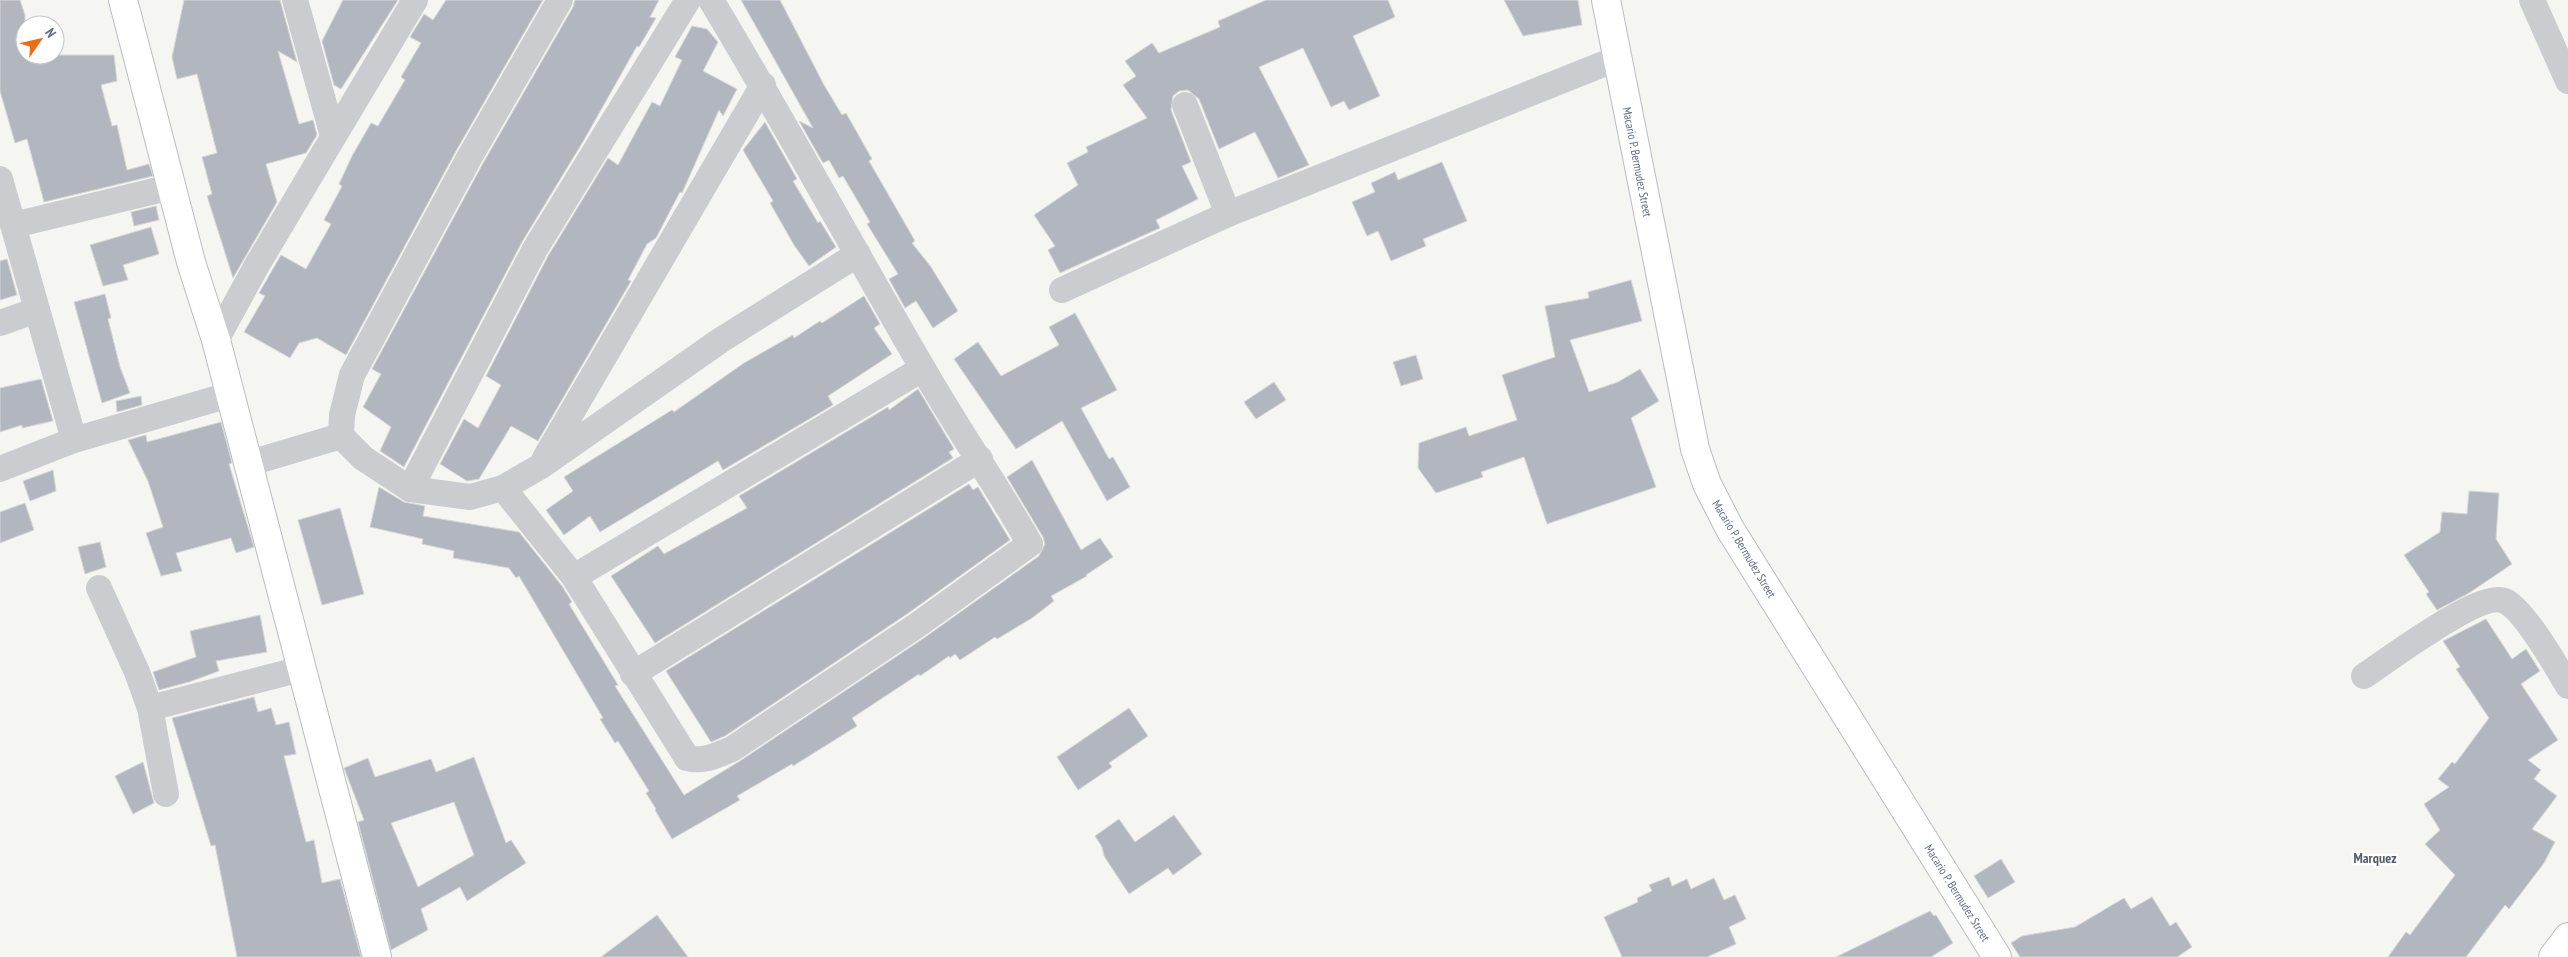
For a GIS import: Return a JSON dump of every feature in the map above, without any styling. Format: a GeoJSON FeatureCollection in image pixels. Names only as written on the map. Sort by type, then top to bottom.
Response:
{"type":"FeatureCollection","features":[{"type":"Feature","properties":{"kind":"main road"},"geometry":{"type":"LineString","coordinates":[[123,0],[171,187],[216,340],[377,957]]}},
{"type":"Feature","properties":{"kind":"main road","name":"Macario P. Bermudez Street"},"geometry":{"type":"LineString","coordinates":[[1606,0],[1616,59],[1695,449],[1707,484],[1730,529],[1997,957]]}},
{"type":"Feature","properties":{"kind":"main road"},"geometry":{"type":"LineString","coordinates":[[2553,957],[2568,937]]}},
{"type":"Feature","properties":{"kind":"street"},"geometry":{"type":"LineString","coordinates":[[295,0],[333,136]]}},
{"type":"Feature","properties":{"kind":"street"},"geometry":{"type":"LineString","coordinates":[[216,340],[333,136],[415,0]]}},
{"type":"Feature","properties":{"kind":"street"},"geometry":{"type":"LineString","coordinates":[[560,0],[469,158],[352,376],[342,415],[342,436],[363,458],[410,489],[470,497],[502,488],[541,466],[721,340],[858,254]]}},
{"type":"Feature","properties":{"kind":"street"},"geometry":{"type":"LineString","coordinates":[[410,489],[535,249],[688,0]]}},
{"type":"Feature","properties":{"kind":"street"},"geometry":{"type":"LineString","coordinates":[[502,488],[574,577],[686,758],[698,760],[706,759],[732,749],[916,626],[1030,544],[980,459],[922,368],[763,85],[711,0]]}},
{"type":"Feature","properties":{"kind":"street"},"geometry":{"type":"LineString","coordinates":[[2532,0],[2568,81]]}},
{"type":"Feature","properties":{"kind":"street"},"geometry":{"type":"LineString","coordinates":[[1062,290],[1228,214],[1616,59]]}},
{"type":"Feature","properties":{"kind":"street"},"geometry":{"type":"LineString","coordinates":[[541,466],[763,85]]}},
{"type":"Feature","properties":{"kind":"street"},"geometry":{"type":"LineString","coordinates":[[1185,105],[1228,214]]}},
{"type":"Feature","properties":{"kind":"street"},"geometry":{"type":"LineString","coordinates":[[0,179],[74,440]]}},
{"type":"Feature","properties":{"kind":"street"},"geometry":{"type":"LineString","coordinates":[[14,225],[171,187]]}},
{"type":"Feature","properties":{"kind":"street"},"geometry":{"type":"LineString","coordinates":[[0,323],[37,310]]}},
{"type":"Feature","properties":{"kind":"street"},"geometry":{"type":"LineString","coordinates":[[574,577],[922,368]]}},
{"type":"Feature","properties":{"kind":"street"},"geometry":{"type":"LineString","coordinates":[[0,469],[74,440],[229,395]]}},
{"type":"Feature","properties":{"kind":"street"},"geometry":{"type":"LineString","coordinates":[[247,464],[342,436]]}},
{"type":"Feature","properties":{"kind":"street"},"geometry":{"type":"LineString","coordinates":[[633,674],[980,459]]}},
{"type":"Feature","properties":{"kind":"street"},"geometry":{"type":"LineString","coordinates":[[99,588],[138,672],[150,708],[166,794]]}},
{"type":"Feature","properties":{"kind":"street"},"geometry":{"type":"LineString","coordinates":[[2364,676],[2468,608],[2496,598],[2507,601],[2518,612],[2553,660],[2568,686]]}},
{"type":"Feature","properties":{"kind":"street"},"geometry":{"type":"LineString","coordinates":[[150,708],[301,670]]}},
{"type":"Feature","properties":{"kind":"building"},"geometry":{"type":"Polygon","coordinates":[[[0,0],[20,0],[25,15],[15,15],[15,65],[65,65],[65,55],[114,55],[117,81],[101,85],[112,126],[117,125],[127,170],[149,164],[153,176],[44,202],[27,139],[15,143],[0,91],[0,0]]]}},
{"type":"Feature","properties":{"kind":"building"},"geometry":{"type":"Polygon","coordinates":[[[184,0],[280,0],[297,62],[278,51],[299,124],[313,120],[317,135],[306,153],[266,164],[277,202],[233,278],[207,196],[212,194],[202,157],[217,153],[197,74],[177,79],[172,57],[184,0]]]}},
{"type":"Feature","properties":{"kind":"building"},"geometry":{"type":"Polygon","coordinates":[[[343,0],[398,0],[341,89],[334,85],[322,41],[343,0]]]}},
{"type":"Feature","properties":{"kind":"building"},"geometry":{"type":"Polygon","coordinates":[[[446,0],[543,0],[456,151],[346,355],[317,338],[299,343],[290,358],[244,332],[265,296],[259,293],[281,255],[306,269],[331,224],[324,220],[342,186],[339,184],[352,156],[371,123],[378,126],[405,80],[401,77],[421,43],[410,37],[424,14],[433,20],[446,0]]]}},
{"type":"Feature","properties":{"kind":"building"},"geometry":{"type":"Polygon","coordinates":[[[575,0],[659,0],[650,17],[656,18],[639,47],[637,46],[584,140],[522,242],[404,467],[380,451],[391,427],[363,407],[381,374],[372,369],[482,165],[573,7],[575,0]]]}},
{"type":"Feature","properties":{"kind":"building"},"geometry":{"type":"Polygon","coordinates":[[[741,0],[780,0],[824,85],[842,115],[846,113],[872,159],[869,161],[915,241],[912,243],[931,267],[958,311],[933,328],[916,301],[905,308],[889,279],[898,274],[867,224],[870,222],[843,176],[839,178],[829,160],[823,163],[799,121],[813,128],[741,0]]]}},
{"type":"Feature","properties":{"kind":"building"},"geometry":{"type":"Polygon","coordinates":[[[1266,0],[1388,0],[1395,17],[1353,36],[1380,96],[1349,110],[1344,101],[1331,107],[1303,48],[1259,67],[1309,165],[1278,178],[1255,132],[1219,149],[1199,99],[1188,90],[1179,91],[1173,96],[1171,110],[1191,162],[1182,166],[1198,199],[1156,220],[1160,228],[1060,273],[1048,250],[1055,246],[1034,215],[1078,185],[1067,163],[1088,152],[1086,147],[1147,118],[1123,85],[1136,76],[1125,61],[1152,43],[1159,53],[1220,27],[1218,21],[1266,0]]]}},
{"type":"Feature","properties":{"kind":"building"},"geometry":{"type":"Polygon","coordinates":[[[1504,0],[1578,0],[1582,25],[1523,36],[1504,0]]]}},
{"type":"Feature","properties":{"kind":"building"},"geometry":{"type":"Polygon","coordinates":[[[692,26],[707,29],[718,42],[703,71],[737,89],[723,116],[719,110],[682,193],[680,192],[656,238],[647,244],[628,280],[631,281],[538,441],[511,426],[479,479],[467,481],[440,464],[464,419],[478,428],[501,385],[486,376],[548,256],[608,158],[618,165],[652,102],[660,106],[682,60],[675,57],[692,26]]]}},
{"type":"Feature","properties":{"kind":"building"},"geometry":{"type":"Polygon","coordinates":[[[765,122],[797,179],[793,181],[818,223],[820,221],[836,247],[809,266],[794,245],[770,203],[773,201],[743,150],[765,122]]]}},
{"type":"Feature","properties":{"kind":"building"},"geometry":{"type":"Polygon","coordinates":[[[1442,162],[1467,221],[1423,239],[1426,246],[1391,261],[1378,231],[1367,236],[1352,202],[1375,192],[1371,183],[1395,172],[1398,180],[1442,162]]]}},
{"type":"Feature","properties":{"kind":"building"},"geometry":{"type":"Polygon","coordinates":[[[156,206],[159,220],[134,226],[131,212],[156,206]]]}},
{"type":"Feature","properties":{"kind":"building"},"geometry":{"type":"Polygon","coordinates":[[[151,227],[159,254],[123,265],[128,280],[103,286],[90,245],[151,227]]]}},
{"type":"Feature","properties":{"kind":"building"},"geometry":{"type":"Polygon","coordinates":[[[7,259],[17,295],[0,300],[0,261],[7,259]]]}},
{"type":"Feature","properties":{"kind":"building"},"geometry":{"type":"Polygon","coordinates":[[[1631,280],[1642,321],[1570,340],[1589,392],[1618,382],[1640,369],[1659,401],[1631,418],[1656,487],[1547,524],[1524,457],[1481,472],[1483,477],[1436,493],[1418,468],[1419,443],[1466,427],[1469,436],[1517,420],[1502,375],[1555,357],[1545,306],[1589,298],[1588,292],[1631,280]]]}},
{"type":"Feature","properties":{"kind":"building"},"geometry":{"type":"Polygon","coordinates":[[[105,294],[111,318],[108,319],[120,367],[130,393],[102,403],[74,302],[105,294]]]}},
{"type":"Feature","properties":{"kind":"building"},"geometry":{"type":"Polygon","coordinates":[[[864,296],[880,324],[874,328],[892,354],[828,396],[833,405],[723,470],[718,461],[600,532],[590,516],[564,535],[546,510],[573,491],[564,477],[672,410],[674,412],[744,363],[793,335],[794,338],[820,321],[822,323],[864,296]]]}},
{"type":"Feature","properties":{"kind":"building"},"geometry":{"type":"Polygon","coordinates":[[[1075,313],[1117,390],[1081,408],[1109,459],[1113,457],[1130,487],[1107,501],[1062,421],[1016,449],[954,359],[978,342],[1001,376],[1059,345],[1049,327],[1075,313]]]}},
{"type":"Feature","properties":{"kind":"building"},"geometry":{"type":"Polygon","coordinates":[[[1416,355],[1423,379],[1401,386],[1393,362],[1416,355]]]}},
{"type":"Feature","properties":{"kind":"building"},"geometry":{"type":"Polygon","coordinates":[[[41,379],[53,421],[22,428],[22,425],[0,432],[0,388],[41,379]]]}},
{"type":"Feature","properties":{"kind":"building"},"geometry":{"type":"Polygon","coordinates":[[[1274,382],[1286,400],[1256,419],[1244,402],[1274,382]]]}},
{"type":"Feature","properties":{"kind":"building"},"geometry":{"type":"Polygon","coordinates":[[[918,389],[954,449],[949,452],[953,458],[655,643],[611,576],[658,546],[664,554],[747,508],[739,496],[888,407],[889,410],[918,389]]]}},
{"type":"Feature","properties":{"kind":"building"},"geometry":{"type":"Polygon","coordinates":[[[141,396],[142,405],[117,412],[116,401],[141,396]]]}},
{"type":"Feature","properties":{"kind":"building"},"geometry":{"type":"Polygon","coordinates":[[[221,422],[232,463],[229,464],[254,547],[236,553],[231,538],[176,553],[182,571],[161,576],[146,533],[163,527],[148,481],[128,440],[146,435],[147,442],[221,422]]]}},
{"type":"Feature","properties":{"kind":"building"},"geometry":{"type":"Polygon","coordinates":[[[1032,460],[1081,550],[1100,538],[1113,557],[1087,576],[1051,596],[1054,601],[1032,618],[997,639],[995,637],[960,660],[955,654],[950,658],[949,656],[920,676],[919,674],[852,718],[857,726],[793,766],[792,764],[737,796],[740,800],[672,839],[646,793],[649,791],[618,741],[615,743],[600,719],[603,718],[519,576],[516,578],[509,568],[453,558],[454,551],[422,544],[423,539],[370,527],[379,487],[404,502],[425,506],[423,516],[519,532],[562,586],[572,602],[569,604],[618,685],[615,686],[684,795],[740,761],[924,638],[1039,556],[1045,544],[1043,537],[1007,477],[1032,460]]]}},
{"type":"Feature","properties":{"kind":"building"},"geometry":{"type":"Polygon","coordinates":[[[53,470],[56,491],[30,501],[23,481],[53,470]]]}},
{"type":"Feature","properties":{"kind":"building"},"geometry":{"type":"Polygon","coordinates":[[[969,484],[973,490],[978,487],[1010,540],[907,614],[725,736],[711,742],[666,671],[969,484]]]}},
{"type":"Feature","properties":{"kind":"building"},"geometry":{"type":"Polygon","coordinates":[[[2469,491],[2499,493],[2496,539],[2512,564],[2469,593],[2437,610],[2426,594],[2429,592],[2404,555],[2440,532],[2442,512],[2467,514],[2469,491]]]}},
{"type":"Feature","properties":{"kind":"building"},"geometry":{"type":"Polygon","coordinates":[[[25,503],[34,530],[0,543],[0,512],[25,503]]]}},
{"type":"Feature","properties":{"kind":"building"},"geometry":{"type":"Polygon","coordinates":[[[340,508],[364,594],[322,605],[298,520],[340,508]]]}},
{"type":"Feature","properties":{"kind":"building"},"geometry":{"type":"Polygon","coordinates":[[[100,542],[106,567],[85,574],[78,547],[100,542]]]}},
{"type":"Feature","properties":{"kind":"building"},"geometry":{"type":"Polygon","coordinates":[[[260,615],[267,652],[216,661],[219,671],[159,690],[153,672],[196,657],[190,631],[260,615]]]}},
{"type":"Feature","properties":{"kind":"building"},"geometry":{"type":"Polygon","coordinates":[[[2486,619],[2512,659],[2526,649],[2540,671],[2521,684],[2558,740],[2528,760],[2541,770],[2534,779],[2557,796],[2532,829],[2555,842],[2544,863],[2509,909],[2505,905],[2466,957],[2388,957],[2406,932],[2410,935],[2455,875],[2425,844],[2440,830],[2424,804],[2449,787],[2438,779],[2452,762],[2455,764],[2489,718],[2456,669],[2460,667],[2443,641],[2486,619]]]}},
{"type":"Feature","properties":{"kind":"building"},"geometry":{"type":"Polygon","coordinates":[[[254,697],[258,712],[271,708],[276,725],[289,722],[296,754],[284,756],[306,842],[314,840],[322,883],[340,879],[361,957],[237,957],[215,845],[211,846],[172,718],[254,697]]]}},
{"type":"Feature","properties":{"kind":"building"},"geometry":{"type":"Polygon","coordinates":[[[1129,708],[1148,736],[1109,763],[1112,767],[1078,790],[1057,757],[1129,708]]]}},
{"type":"Feature","properties":{"kind":"building"},"geometry":{"type":"Polygon","coordinates":[[[474,757],[506,843],[511,840],[526,863],[467,901],[460,887],[421,909],[428,930],[391,950],[358,822],[364,820],[344,768],[368,758],[375,777],[431,759],[436,772],[474,757]],[[454,802],[391,823],[418,887],[474,855],[454,802]]]}},
{"type":"Feature","properties":{"kind":"building"},"geometry":{"type":"Polygon","coordinates":[[[143,762],[154,803],[133,814],[115,776],[143,762]]]}},
{"type":"Feature","properties":{"kind":"building"},"geometry":{"type":"Polygon","coordinates":[[[1174,815],[1202,854],[1173,875],[1168,868],[1129,894],[1104,856],[1102,847],[1095,836],[1119,819],[1135,842],[1174,815]]]}},
{"type":"Feature","properties":{"kind":"building"},"geometry":{"type":"Polygon","coordinates":[[[2001,859],[2015,882],[1988,898],[1974,876],[2001,859]]]}},
{"type":"Feature","properties":{"kind":"building"},"geometry":{"type":"Polygon","coordinates":[[[1669,877],[1672,886],[1687,879],[1691,889],[1714,878],[1724,900],[1735,895],[1746,919],[1729,927],[1736,944],[1707,957],[1622,957],[1604,917],[1638,902],[1637,898],[1652,891],[1649,885],[1669,877]]]}},
{"type":"Feature","properties":{"kind":"building"},"geometry":{"type":"Polygon","coordinates":[[[2152,897],[2170,926],[2176,922],[2192,947],[2177,957],[2020,957],[2011,943],[2022,936],[2075,927],[2124,898],[2131,909],[2152,897]]]}},
{"type":"Feature","properties":{"kind":"building"},"geometry":{"type":"Polygon","coordinates":[[[1930,911],[1934,916],[1936,915],[1953,943],[1931,957],[1836,957],[1930,911]]]}},
{"type":"Feature","properties":{"kind":"building"},"geometry":{"type":"Polygon","coordinates":[[[657,915],[688,957],[601,957],[657,915]]]}},
{"type":"Feature","properties":{"kind":"district","name":"Marquez"},"geometry":{"type":"Point","coordinates":[2375,858]}}]}
